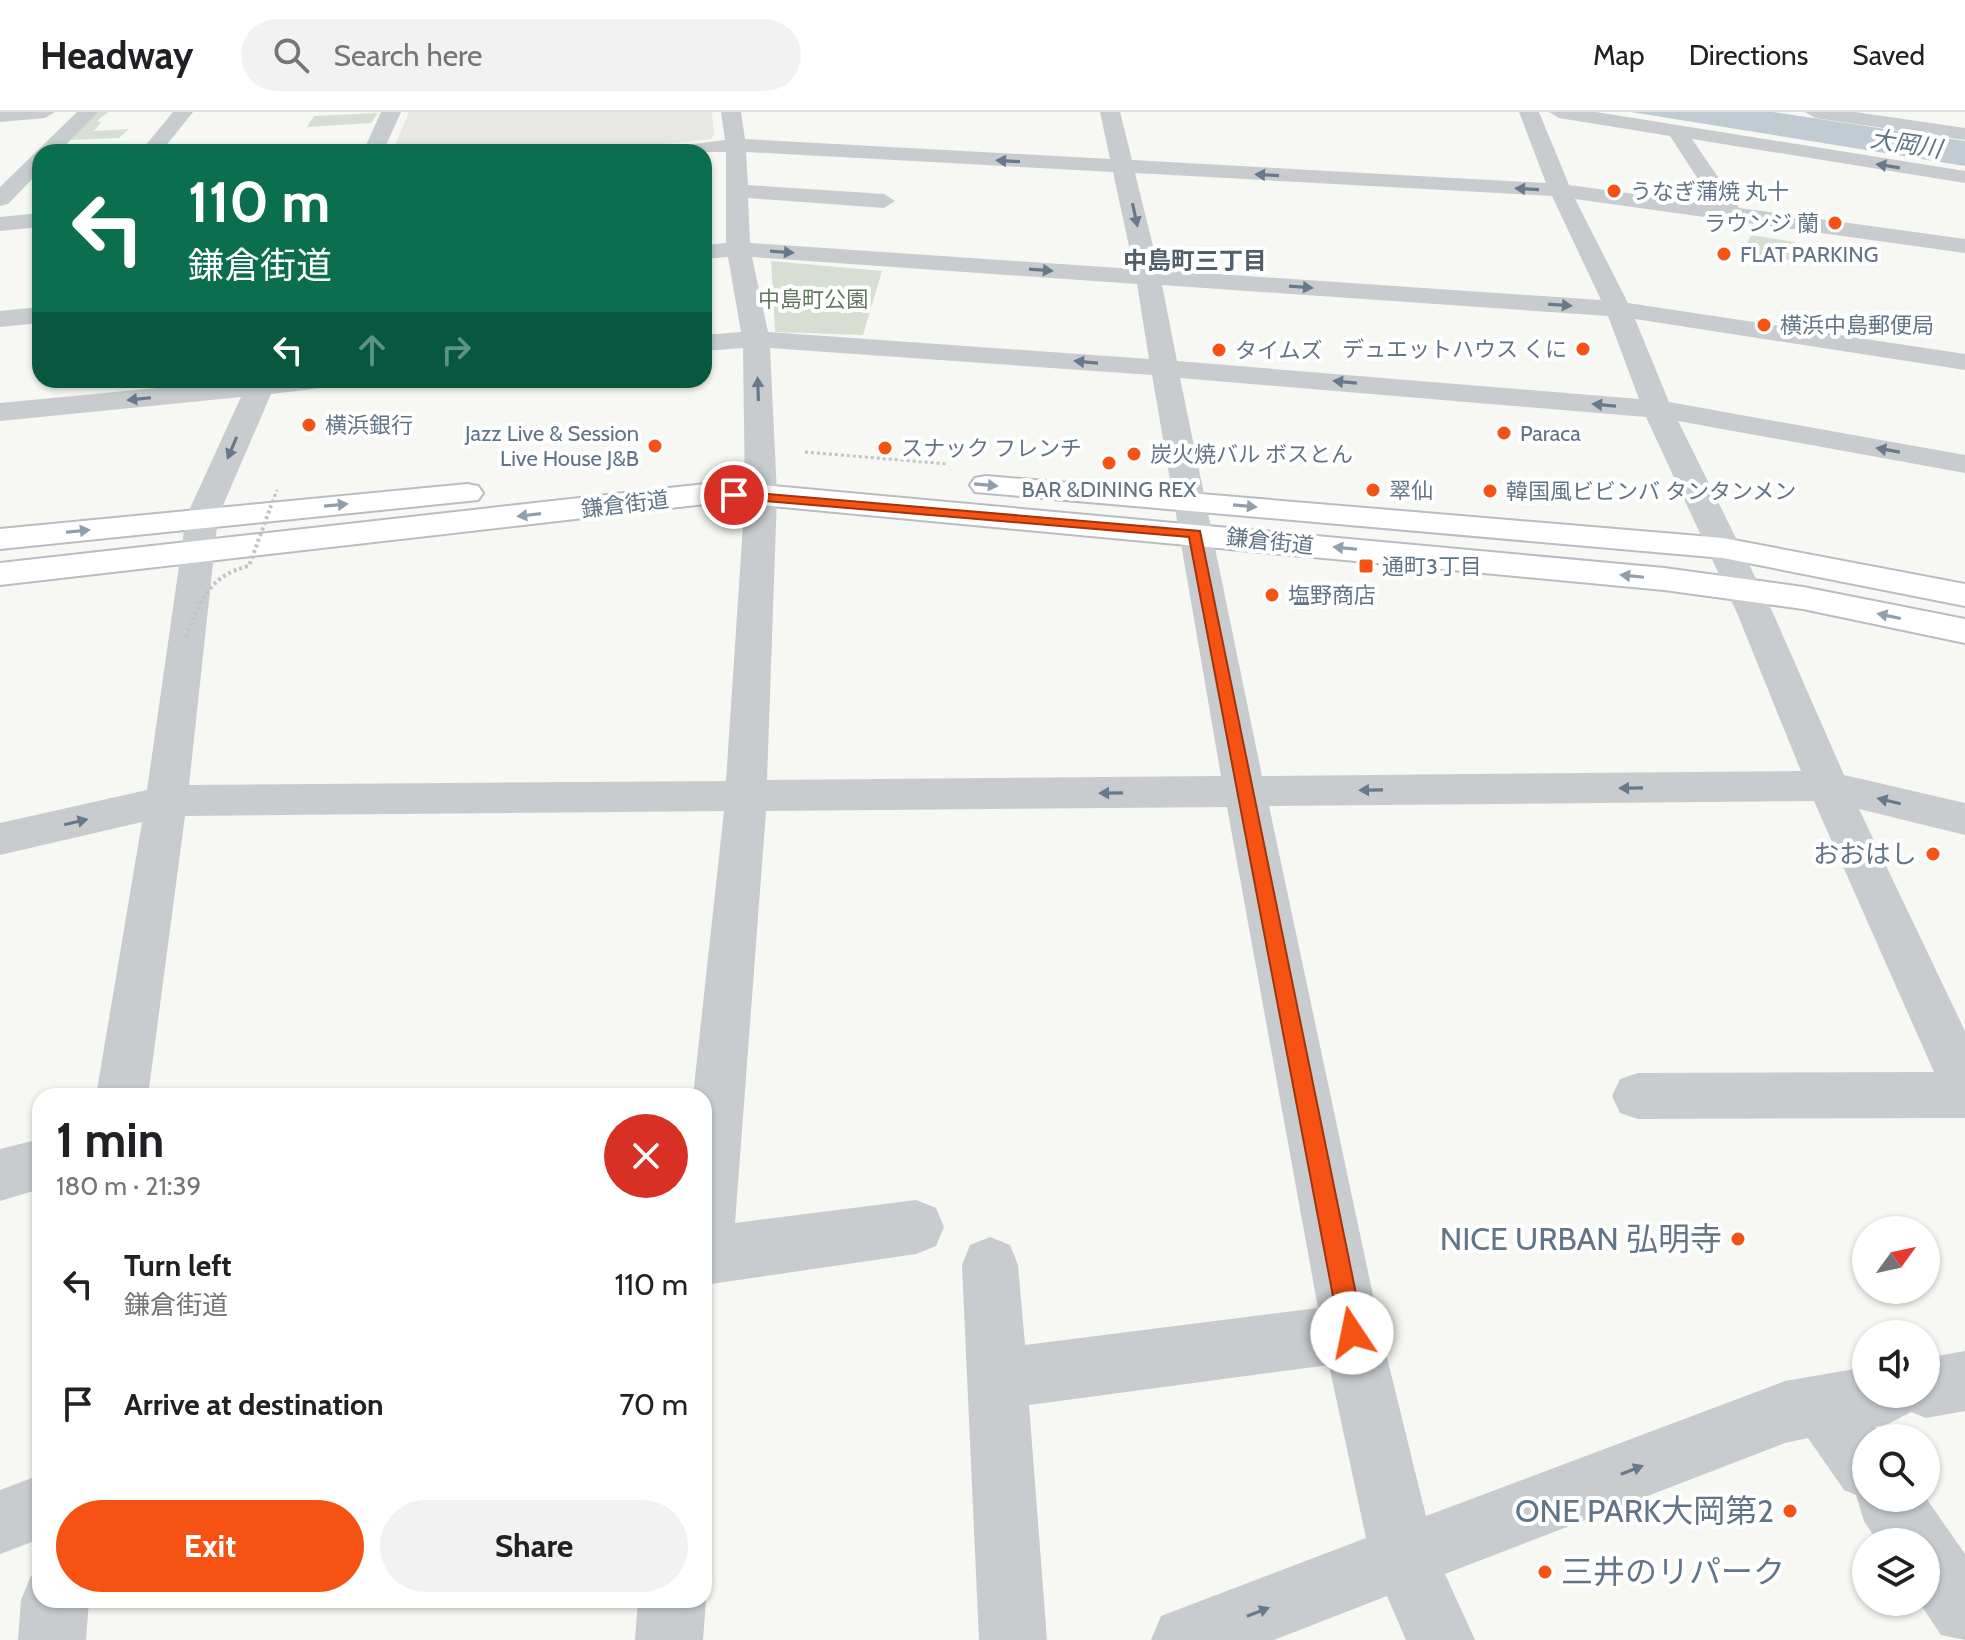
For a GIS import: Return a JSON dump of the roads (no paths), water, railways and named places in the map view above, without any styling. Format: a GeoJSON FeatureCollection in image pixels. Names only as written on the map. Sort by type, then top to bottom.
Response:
{"type":"FeatureCollection","features":[{"type":"Feature","properties":{"kind":"main road","name":"鎌倉街道"},"geometry":{"type":"LineString","coordinates":[[761,481],[1192,518],[1723,548],[1965,595]]}},
{"type":"Feature","properties":{"kind":"main road","name":"鎌倉街道"},"geometry":{"type":"LineString","coordinates":[[0,574],[197,549],[705,494],[761,481],[942,481],[1192,518],[1742,589],[1965,631]]}},
{"type":"Feature","properties":{"kind":"main road","name":"鎌倉街道"},"geometry":{"type":"LineString","coordinates":[[0,539],[197,549]]}},
{"type":"Feature","properties":{"kind":"street"},"geometry":{"type":"LineString","coordinates":[[0,116],[45,112]]}},
{"type":"Feature","properties":{"kind":"street"},"geometry":{"type":"LineString","coordinates":[[55,144],[88,112]]}},
{"type":"Feature","properties":{"kind":"street"},"geometry":{"type":"LineString","coordinates":[[157,144],[183,112]]}},
{"type":"Feature","properties":{"kind":"street"},"geometry":{"type":"LineString","coordinates":[[377,144],[391,112]]}},
{"type":"Feature","properties":{"kind":"street"},"geometry":{"type":"LineString","coordinates":[[712,1168],[746,796],[761,481],[756,339],[738,249],[736,145],[731,112]]}},
{"type":"Feature","properties":{"kind":"street"},"geometry":{"type":"LineString","coordinates":[[1110,112],[1148,277],[1192,518],[1352,1333],[1403,1557],[1441,1640]]}},
{"type":"Feature","properties":{"kind":"street"},"geometry":{"type":"LineString","coordinates":[[1529,112],[1560,190],[1618,309],[1657,409],[1742,589],[1965,1085]]}},
{"type":"Feature","properties":{"kind":"street"},"geometry":{"type":"LineString","coordinates":[[1559,112],[1965,177]]}},
{"type":"Feature","properties":{"kind":"street"},"geometry":{"type":"LineString","coordinates":[[1815,112],[1879,116],[1965,134]]}},
{"type":"Feature","properties":{"kind":"street"},"geometry":{"type":"LineString","coordinates":[[1678,133],[1732,214]]}},
{"type":"Feature","properties":{"kind":"street"},"geometry":{"type":"LineString","coordinates":[[712,148],[736,145],[1560,190],[1965,246]]}},
{"type":"Feature","properties":{"kind":"street"},"geometry":{"type":"LineString","coordinates":[[0,199],[32,167]]}},
{"type":"Feature","properties":{"kind":"street"},"geometry":{"type":"LineString","coordinates":[[737,191],[884,201]]}},
{"type":"Feature","properties":{"kind":"street"},"geometry":{"type":"LineString","coordinates":[[0,224],[32,221]]}},
{"type":"Feature","properties":{"kind":"street"},"geometry":{"type":"LineString","coordinates":[[712,251],[738,249],[1618,309],[1965,362]]}},
{"type":"Feature","properties":{"kind":"street"},"geometry":{"type":"LineString","coordinates":[[0,319],[32,316]]}},
{"type":"Feature","properties":{"kind":"street"},"geometry":{"type":"LineString","coordinates":[[712,342],[756,339],[1164,368],[1657,409],[1965,464]]}},
{"type":"Feature","properties":{"kind":"street"},"geometry":{"type":"LineString","coordinates":[[0,412],[224,388]]}},
{"type":"Feature","properties":{"kind":"street"},"geometry":{"type":"LineString","coordinates":[[123,1088],[166,801],[197,549],[259,388]]}},
{"type":"Feature","properties":{"kind":"street"},"geometry":{"type":"LineString","coordinates":[[0,839],[166,801],[1828,786],[1965,819]]}},
{"type":"Feature","properties":{"kind":"street"},"geometry":{"type":"LineString","coordinates":[[1638,1096],[1965,1095]]}},
{"type":"Feature","properties":{"kind":"street"},"geometry":{"type":"LineString","coordinates":[[0,1175],[32,1166]]}},
{"type":"Feature","properties":{"kind":"street"},"geometry":{"type":"LineString","coordinates":[[712,1255],[916,1227]]}},
{"type":"Feature","properties":{"kind":"street"},"geometry":{"type":"LineString","coordinates":[[990,1265],[1013,1640]]}},
{"type":"Feature","properties":{"kind":"street"},"geometry":{"type":"LineString","coordinates":[[997,1379],[1352,1333]]}},
{"type":"Feature","properties":{"kind":"street"},"geometry":{"type":"LineString","coordinates":[[1940,1385],[1965,1381]]}},
{"type":"Feature","properties":{"kind":"street"},"geometry":{"type":"LineString","coordinates":[[1185,1640],[1785,1412],[1852,1400]]}},
{"type":"Feature","properties":{"kind":"street"},"geometry":{"type":"LineString","coordinates":[[1822,1405],[1852,1448]]}},
{"type":"Feature","properties":{"kind":"street"},"geometry":{"type":"LineString","coordinates":[[0,1522],[32,1510]]}},
{"type":"Feature","properties":{"kind":"street"},"geometry":{"type":"LineString","coordinates":[[1940,1575],[1965,1611]]}},
{"type":"Feature","properties":{"kind":"street"},"geometry":{"type":"LineString","coordinates":[[52,1640],[54,1608]]}},
{"type":"Feature","properties":{"kind":"street"},"geometry":{"type":"LineString","coordinates":[[669,1640],[671,1608]]}},
{"type":"Feature","properties":{"kind":"water","name":"大岡川"},"geometry":{"type":"Polygon","coordinates":[[[1631,112],[1773,112],[1965,141],[1965,166],[1631,112]]]}},
{"type":"Feature","properties":{"kind":"place","name":"うなぎ蒲焼 丸十"},"geometry":{"type":"Point","coordinates":[1614,191]}},
{"type":"Feature","properties":{"kind":"place","name":"ラウンジ 蘭"},"geometry":{"type":"Point","coordinates":[1835,223]}},
{"type":"Feature","properties":{"kind":"place","name":"FLAT PARKING"},"geometry":{"type":"Point","coordinates":[1724,254]}},
{"type":"Feature","properties":{"kind":"place","name":"横浜中島郵便局"},"geometry":{"type":"Point","coordinates":[1764,325]}},
{"type":"Feature","properties":{"kind":"place","name":"デュエットハウス くに"},"geometry":{"type":"Point","coordinates":[1583,349]}},
{"type":"Feature","properties":{"kind":"place","name":"タイムズ"},"geometry":{"type":"Point","coordinates":[1219,350]}},
{"type":"Feature","properties":{"kind":"place","name":"横浜銀行"},"geometry":{"type":"Point","coordinates":[309,425]}},
{"type":"Feature","properties":{"kind":"place","name":"Paraca"},"geometry":{"type":"Point","coordinates":[1504,433]}},
{"type":"Feature","properties":{"kind":"place","name":"Jazz Live & Session Live House J&B"},"geometry":{"type":"Point","coordinates":[655,446]}},
{"type":"Feature","properties":{"kind":"place","name":"スナック フレンチ"},"geometry":{"type":"Point","coordinates":[885,448]}},
{"type":"Feature","properties":{"kind":"place","name":"炭火焼バル ボスとん"},"geometry":{"type":"Point","coordinates":[1134,454]}},
{"type":"Feature","properties":{"kind":"place","name":"BAR &DINING REX"},"geometry":{"type":"Point","coordinates":[1109,463]}},
{"type":"Feature","properties":{"kind":"place","name":"翠仙"},"geometry":{"type":"Point","coordinates":[1373,490]}},
{"type":"Feature","properties":{"kind":"place","name":"韓国風ビビンバ タンタンメン"},"geometry":{"type":"Point","coordinates":[1490,491]}},
{"type":"Feature","properties":{"kind":"place","name":"通町3丁目"},"geometry":{"type":"Point","coordinates":[1366,566]}},
{"type":"Feature","properties":{"kind":"place","name":"塩野商店"},"geometry":{"type":"Point","coordinates":[1272,595]}},
{"type":"Feature","properties":{"kind":"place","name":"おおはし"},"geometry":{"type":"Point","coordinates":[1933,854]}},
{"type":"Feature","properties":{"kind":"place","name":"NICE URBAN 弘明寺"},"geometry":{"type":"Point","coordinates":[1738,1239]}},
{"type":"Feature","properties":{"kind":"place","name":"ONE PARK大岡第2"},"geometry":{"type":"Point","coordinates":[1790,1511]}},
{"type":"Feature","properties":{"kind":"place","name":"三井のリパーク"},"geometry":{"type":"Point","coordinates":[1545,1572]}},
{"type":"Feature","properties":{"kind":"district","name":"中島町三丁目"},"geometry":{"type":"Point","coordinates":[1195,261]}},
{"type":"Feature","properties":{"kind":"park label","name":"中島町公園"},"geometry":{"type":"Point","coordinates":[813,299]}}]}
